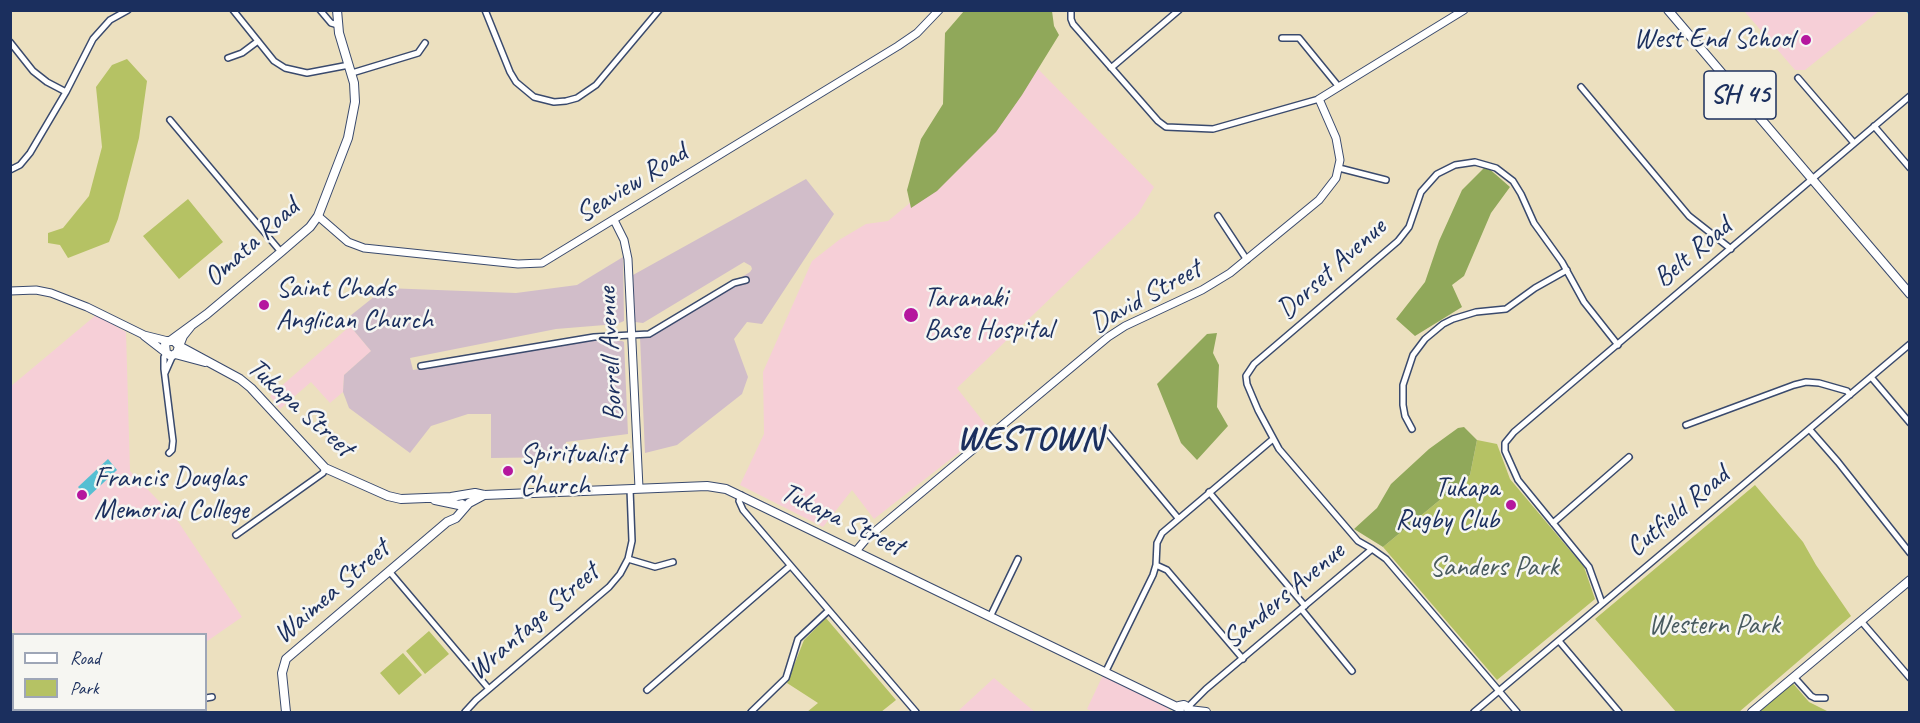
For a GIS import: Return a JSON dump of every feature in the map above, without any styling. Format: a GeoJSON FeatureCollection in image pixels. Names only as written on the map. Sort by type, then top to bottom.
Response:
{"type":"FeatureCollection","features":[{"type":"Feature","properties":{"kind":"main road","name":"Omata Road"},"geometry":{"type":"LineString","coordinates":[[172,352],[191,326],[310,227],[318,216],[348,138],[355,93],[338,25],[337,10]]}},
{"type":"Feature","properties":{"kind":"main road","name":"SH 45"},"geometry":{"type":"LineString","coordinates":[[1668,10],[1910,294]]}},
{"type":"Feature","properties":{"kind":"main road","name":"Omata Road"},"geometry":{"type":"LineString","coordinates":[[169,341],[183,329],[191,326]]}},
{"type":"Feature","properties":{"kind":"main road"},"geometry":{"type":"LineString","coordinates":[[169,341],[176,342],[172,352],[164,347],[169,341]]}},
{"type":"Feature","properties":{"kind":"main road","name":"Tukapa Street"},"geometry":{"type":"LineString","coordinates":[[172,352],[227,371],[251,388],[326,468],[395,498],[431,498],[461,502],[484,495],[707,486],[726,489],[1183,711],[1206,712]]}},
{"type":"Feature","properties":{"kind":"main road","name":"Tukapa Street"},"geometry":{"type":"LineString","coordinates":[[431,498],[437,496],[461,502]]}},
{"type":"Feature","properties":{"kind":"main road"},"geometry":{"type":"LineString","coordinates":[[441,501],[447,509],[447,522]]}},
{"type":"Feature","properties":{"kind":"main road","name":"Waimea Street"},"geometry":{"type":"LineString","coordinates":[[286,712],[282,674],[286,658],[447,522],[461,502]]}},
{"type":"Feature","properties":{"kind":"main road"},"geometry":{"type":"LineString","coordinates":[[1752,712],[1910,580]]}},
{"type":"Feature","properties":{"kind":"street"},"geometry":{"type":"LineString","coordinates":[[10,170],[21,165],[30,153],[66,92],[93,39],[110,20],[128,10]]}},
{"type":"Feature","properties":{"kind":"street"},"geometry":{"type":"LineString","coordinates":[[233,10],[280,65],[299,73],[350,69],[418,52],[425,43]]}},
{"type":"Feature","properties":{"kind":"street"},"geometry":{"type":"LineString","coordinates":[[320,10],[331,23],[338,25]]}},
{"type":"Feature","properties":{"kind":"street"},"geometry":{"type":"LineString","coordinates":[[485,10],[516,82],[534,97],[554,102],[566,101],[588,92],[660,10]]}},
{"type":"Feature","properties":{"kind":"street","name":"Seaview Road"},"geometry":{"type":"LineString","coordinates":[[318,216],[348,242],[356,246],[526,265],[542,263],[911,37],[939,10]]}},
{"type":"Feature","properties":{"kind":"street"},"geometry":{"type":"LineString","coordinates":[[1071,10],[1073,24],[1158,121],[1171,128],[1213,129],[1319,99],[1464,10]]}},
{"type":"Feature","properties":{"kind":"street"},"geometry":{"type":"LineString","coordinates":[[1111,68],[1179,10]]}},
{"type":"Feature","properties":{"kind":"street"},"geometry":{"type":"LineString","coordinates":[[1282,38],[1299,38],[1339,87]]}},
{"type":"Feature","properties":{"kind":"street"},"geometry":{"type":"LineString","coordinates":[[228,58],[242,53],[258,41]]}},
{"type":"Feature","properties":{"kind":"street"},"geometry":{"type":"LineString","coordinates":[[10,42],[33,71],[66,92]]}},
{"type":"Feature","properties":{"kind":"street"},"geometry":{"type":"LineString","coordinates":[[1798,78],[1854,143]]}},
{"type":"Feature","properties":{"kind":"street"},"geometry":{"type":"LineString","coordinates":[[1581,87],[1689,216],[1731,249]]}},
{"type":"Feature","properties":{"kind":"street","name":"Belt Road"},"geometry":{"type":"LineString","coordinates":[[1553,523],[1518,480],[1505,451],[1505,443],[1514,432],[1910,96]]}},
{"type":"Feature","properties":{"kind":"street"},"geometry":{"type":"LineString","coordinates":[[1319,99],[1340,151],[1339,168],[1386,180]]}},
{"type":"Feature","properties":{"kind":"street"},"geometry":{"type":"LineString","coordinates":[[170,120],[281,252]]}},
{"type":"Feature","properties":{"kind":"street"},"geometry":{"type":"LineString","coordinates":[[1874,126],[1910,168]]}},
{"type":"Feature","properties":{"kind":"street","name":"Dorset Avenue"},"geometry":{"type":"LineString","coordinates":[[1372,549],[1358,541],[1273,439],[1247,384],[1247,372],[1398,241],[1409,227],[1421,192],[1430,179],[1455,165],[1475,162],[1505,173],[1518,187],[1534,223],[1567,270],[1584,302],[1618,345]]}},
{"type":"Feature","properties":{"kind":"street","name":"David Street"},"geometry":{"type":"LineString","coordinates":[[856,551],[867,538],[1116,331],[1216,283],[1247,260],[1319,200],[1333,184],[1339,168]]}},
{"type":"Feature","properties":{"kind":"street"},"geometry":{"type":"LineString","coordinates":[[1218,216],[1247,260]]}},
{"type":"Feature","properties":{"kind":"street","name":"Borrell Avenue"},"geometry":{"type":"LineString","coordinates":[[614,220],[626,246],[631,336],[634,489]]}},
{"type":"Feature","properties":{"kind":"street"},"geometry":{"type":"LineString","coordinates":[[1412,429],[1405,417],[1402,405],[1403,385],[1413,355],[1425,339],[1453,319],[1476,312],[1506,309],[1535,288],[1567,270]]}},
{"type":"Feature","properties":{"kind":"street"},"geometry":{"type":"LineString","coordinates":[[421,366],[594,337],[642,335],[655,331],[734,282],[746,279]]}},
{"type":"Feature","properties":{"kind":"street","name":"Tukapa Street"},"geometry":{"type":"LineString","coordinates":[[10,291],[36,290],[51,293],[87,307],[144,335],[172,352]]}},
{"type":"Feature","properties":{"kind":"street","name":"Tukapa Street"},"geometry":{"type":"LineString","coordinates":[[144,335],[169,341]]}},
{"type":"Feature","properties":{"kind":"street","name":"Cutfield Road"},"geometry":{"type":"LineString","coordinates":[[1474,712],[1910,345]]}},
{"type":"Feature","properties":{"kind":"street"},"geometry":{"type":"LineString","coordinates":[[169,453],[172,450],[173,441],[165,375],[172,352]]}},
{"type":"Feature","properties":{"kind":"street"},"geometry":{"type":"LineString","coordinates":[[1871,377],[1910,423]]}},
{"type":"Feature","properties":{"kind":"street"},"geometry":{"type":"LineString","coordinates":[[1686,425],[1806,382],[1819,383],[1847,391],[1850,395]]}},
{"type":"Feature","properties":{"kind":"street"},"geometry":{"type":"LineString","coordinates":[[1104,429],[1178,518]]}},
{"type":"Feature","properties":{"kind":"street"},"geometry":{"type":"LineString","coordinates":[[1810,430],[1910,553]]}},
{"type":"Feature","properties":{"kind":"street"},"geometry":{"type":"LineString","coordinates":[[1105,673],[1149,583],[1156,565],[1158,538],[1178,518],[1273,439]]}},
{"type":"Feature","properties":{"kind":"street"},"geometry":{"type":"LineString","coordinates":[[1602,603],[1589,567],[1553,523],[1629,456]]}},
{"type":"Feature","properties":{"kind":"street"},"geometry":{"type":"LineString","coordinates":[[236,535],[323,473],[326,468]]}},
{"type":"Feature","properties":{"kind":"street","name":"Wrantage Street"},"geometry":{"type":"LineString","coordinates":[[465,712],[620,574],[628,559],[632,541],[634,489]]}},
{"type":"Feature","properties":{"kind":"street"},"geometry":{"type":"LineString","coordinates":[[1209,492],[1304,608],[1352,671]]}},
{"type":"Feature","properties":{"kind":"street"},"geometry":{"type":"LineString","coordinates":[[741,495],[739,501],[743,510],[916,712]]}},
{"type":"Feature","properties":{"kind":"street","name":"Sanders Avenue"},"geometry":{"type":"LineString","coordinates":[[1183,711],[1372,549],[1386,559],[1517,712]]}},
{"type":"Feature","properties":{"kind":"street"},"geometry":{"type":"LineString","coordinates":[[628,559],[655,567],[673,562]]}},
{"type":"Feature","properties":{"kind":"street"},"geometry":{"type":"LineString","coordinates":[[990,617],[1018,560]]}},
{"type":"Feature","properties":{"kind":"street"},"geometry":{"type":"LineString","coordinates":[[1156,565],[1167,570],[1243,659]]}},
{"type":"Feature","properties":{"kind":"street"},"geometry":{"type":"LineString","coordinates":[[647,690],[790,566]]}},
{"type":"Feature","properties":{"kind":"street"},"geometry":{"type":"LineString","coordinates":[[389,571],[489,689]]}},
{"type":"Feature","properties":{"kind":"street"},"geometry":{"type":"LineString","coordinates":[[755,712],[786,678],[798,639],[828,611]]}},
{"type":"Feature","properties":{"kind":"street"},"geometry":{"type":"LineString","coordinates":[[1861,621],[1910,678]]}},
{"type":"Feature","properties":{"kind":"street"},"geometry":{"type":"LineString","coordinates":[[1559,641],[1619,712]]}},
{"type":"Feature","properties":{"kind":"street"},"geometry":{"type":"LineString","coordinates":[[1794,677],[1811,696],[1825,698]]}},
{"type":"Feature","properties":{"kind":"street"},"geometry":{"type":"LineString","coordinates":[[207,698],[212,697]]}},
{"type":"Feature","properties":{"kind":"shaded area","name":"West End School"},"geometry":{"type":"Polygon","coordinates":[[[1747,10],[1879,11],[1805,70],[1795,70],[1745,12],[1747,10]]]}},
{"type":"Feature","properties":{"kind":"shaded area","name":"Taranaki Base Hospital"},"geometry":{"type":"Polygon","coordinates":[[[1038,69],[1154,187],[1138,214],[957,388],[989,429],[874,519],[852,490],[823,527],[740,485],[764,434],[763,372],[812,261],[839,240],[866,224],[888,221],[944,175],[1038,69]]]}},
{"type":"Feature","properties":{"kind":"shaded area"},"geometry":{"type":"Polygon","coordinates":[[[806,179],[834,214],[762,324],[747,322],[734,339],[748,377],[742,394],[677,445],[645,453],[640,337],[658,329],[752,269],[744,262],[643,323],[635,322],[633,275],[806,179]]]}},
{"type":"Feature","properties":{"kind":"shaded area"},"geometry":{"type":"Polygon","coordinates":[[[623,257],[624,321],[617,324],[556,329],[410,358],[413,370],[597,340],[622,341],[624,342],[628,434],[566,442],[565,457],[491,458],[491,414],[468,414],[431,426],[410,453],[349,408],[343,392],[344,375],[371,351],[345,320],[385,288],[516,293],[577,285],[623,257]]]}},
{"type":"Feature","properties":{"kind":"shaded area","name":"Francis Douglas Memorial College"},"geometry":{"type":"Polygon","coordinates":[[[96,315],[126,332],[130,471],[177,520],[242,617],[207,641],[207,633],[15,633],[10,626],[10,387],[96,315]]]}},
{"type":"Feature","properties":{"kind":"shaded area"},"geometry":{"type":"Polygon","coordinates":[[[350,326],[371,351],[344,375],[343,392],[330,403],[311,382],[280,409],[270,396],[350,326]]]}},
{"type":"Feature","properties":{"kind":"shaded area"},"geometry":{"type":"Polygon","coordinates":[[[1103,675],[1168,707],[1169,712],[1093,712],[1087,709],[1103,675]]]}},
{"type":"Feature","properties":{"kind":"shaded area"},"geometry":{"type":"Polygon","coordinates":[[[994,678],[1035,712],[957,712],[994,678]]]}},
{"type":"Feature","properties":{"kind":"green space"},"geometry":{"type":"Polygon","coordinates":[[[964,11],[1052,11],[1054,26],[1059,35],[996,132],[937,191],[911,208],[907,190],[921,139],[943,104],[945,33],[964,11]]]}},
{"type":"Feature","properties":{"kind":"green space"},"geometry":{"type":"Polygon","coordinates":[[[127,59],[147,81],[139,138],[118,219],[109,242],[68,258],[60,245],[48,243],[48,233],[63,228],[89,196],[102,147],[96,87],[112,65],[127,59]]]}},
{"type":"Feature","properties":{"kind":"green space"},"geometry":{"type":"Polygon","coordinates":[[[1486,166],[1510,187],[1491,213],[1464,276],[1452,285],[1462,307],[1415,336],[1396,319],[1425,282],[1439,241],[1462,190],[1486,166]]]}},
{"type":"Feature","properties":{"kind":"green space"},"geometry":{"type":"Polygon","coordinates":[[[188,199],[223,242],[179,279],[143,236],[188,199]]]}},
{"type":"Feature","properties":{"kind":"green space"},"geometry":{"type":"Polygon","coordinates":[[[1217,333],[1213,353],[1219,365],[1217,407],[1228,426],[1197,460],[1181,443],[1157,384],[1207,334],[1217,333]]]}},
{"type":"Feature","properties":{"kind":"green space"},"geometry":{"type":"Polygon","coordinates":[[[1464,427],[1477,440],[1470,475],[1383,547],[1354,529],[1377,508],[1391,484],[1429,449],[1458,428],[1464,427]]]}},
{"type":"Feature","properties":{"kind":"green space","name":"Sanders Park"},"geometry":{"type":"Polygon","coordinates":[[[1477,440],[1497,444],[1510,479],[1584,567],[1595,599],[1497,680],[1383,547],[1470,475],[1477,440]]]}},
{"type":"Feature","properties":{"kind":"green space","name":"Western Park"},"geometry":{"type":"Polygon","coordinates":[[[1755,485],[1803,542],[1851,616],[1739,712],[1676,712],[1595,619],[1755,485]]]}},
{"type":"Feature","properties":{"kind":"green space"},"geometry":{"type":"Polygon","coordinates":[[[826,618],[896,700],[881,712],[807,712],[818,703],[787,683],[804,640],[826,618]]]}},
{"type":"Feature","properties":{"kind":"green space"},"geometry":{"type":"Polygon","coordinates":[[[429,631],[449,654],[425,674],[406,651],[429,631]]]}},
{"type":"Feature","properties":{"kind":"green space"},"geometry":{"type":"Polygon","coordinates":[[[403,653],[422,675],[399,695],[380,673],[403,653]]]}},
{"type":"Feature","properties":{"kind":"green space"},"geometry":{"type":"Polygon","coordinates":[[[1791,681],[1809,702],[1829,712],[1755,712],[1791,681]]]}},
{"type":"Feature","properties":{"kind":"water"},"geometry":{"type":"Polygon","coordinates":[[[108,459],[117,470],[87,498],[78,487],[108,459]]]}},
{"type":"Feature","properties":{"kind":"waterway"},"geometry":{"type":"LineString","coordinates":[[1906,10],[1910,15]]}},
{"type":"Feature","properties":{"kind":"place","name":"West End School"},"geometry":{"type":"Point","coordinates":[1806,40]}},
{"type":"Feature","properties":{"kind":"place","name":"Saint Chads Anglican Church"},"geometry":{"type":"Point","coordinates":[264,305]}},
{"type":"Feature","properties":{"kind":"place","name":"Taranaki Base Hospital"},"geometry":{"type":"Point","coordinates":[911,315]}},
{"type":"Feature","properties":{"kind":"place","name":"Spiritualist Church"},"geometry":{"type":"Point","coordinates":[508,471]}},
{"type":"Feature","properties":{"kind":"place","name":"Francis Douglas Memorial College"},"geometry":{"type":"Point","coordinates":[82,495]}},
{"type":"Feature","properties":{"kind":"place","name":"Tukapa Rugby Club"},"geometry":{"type":"Point","coordinates":[1511,505]}},
{"type":"Feature","properties":{"kind":"district","name":"WESTOWN"},"geometry":{"type":"Point","coordinates":[1030,440]}}]}
